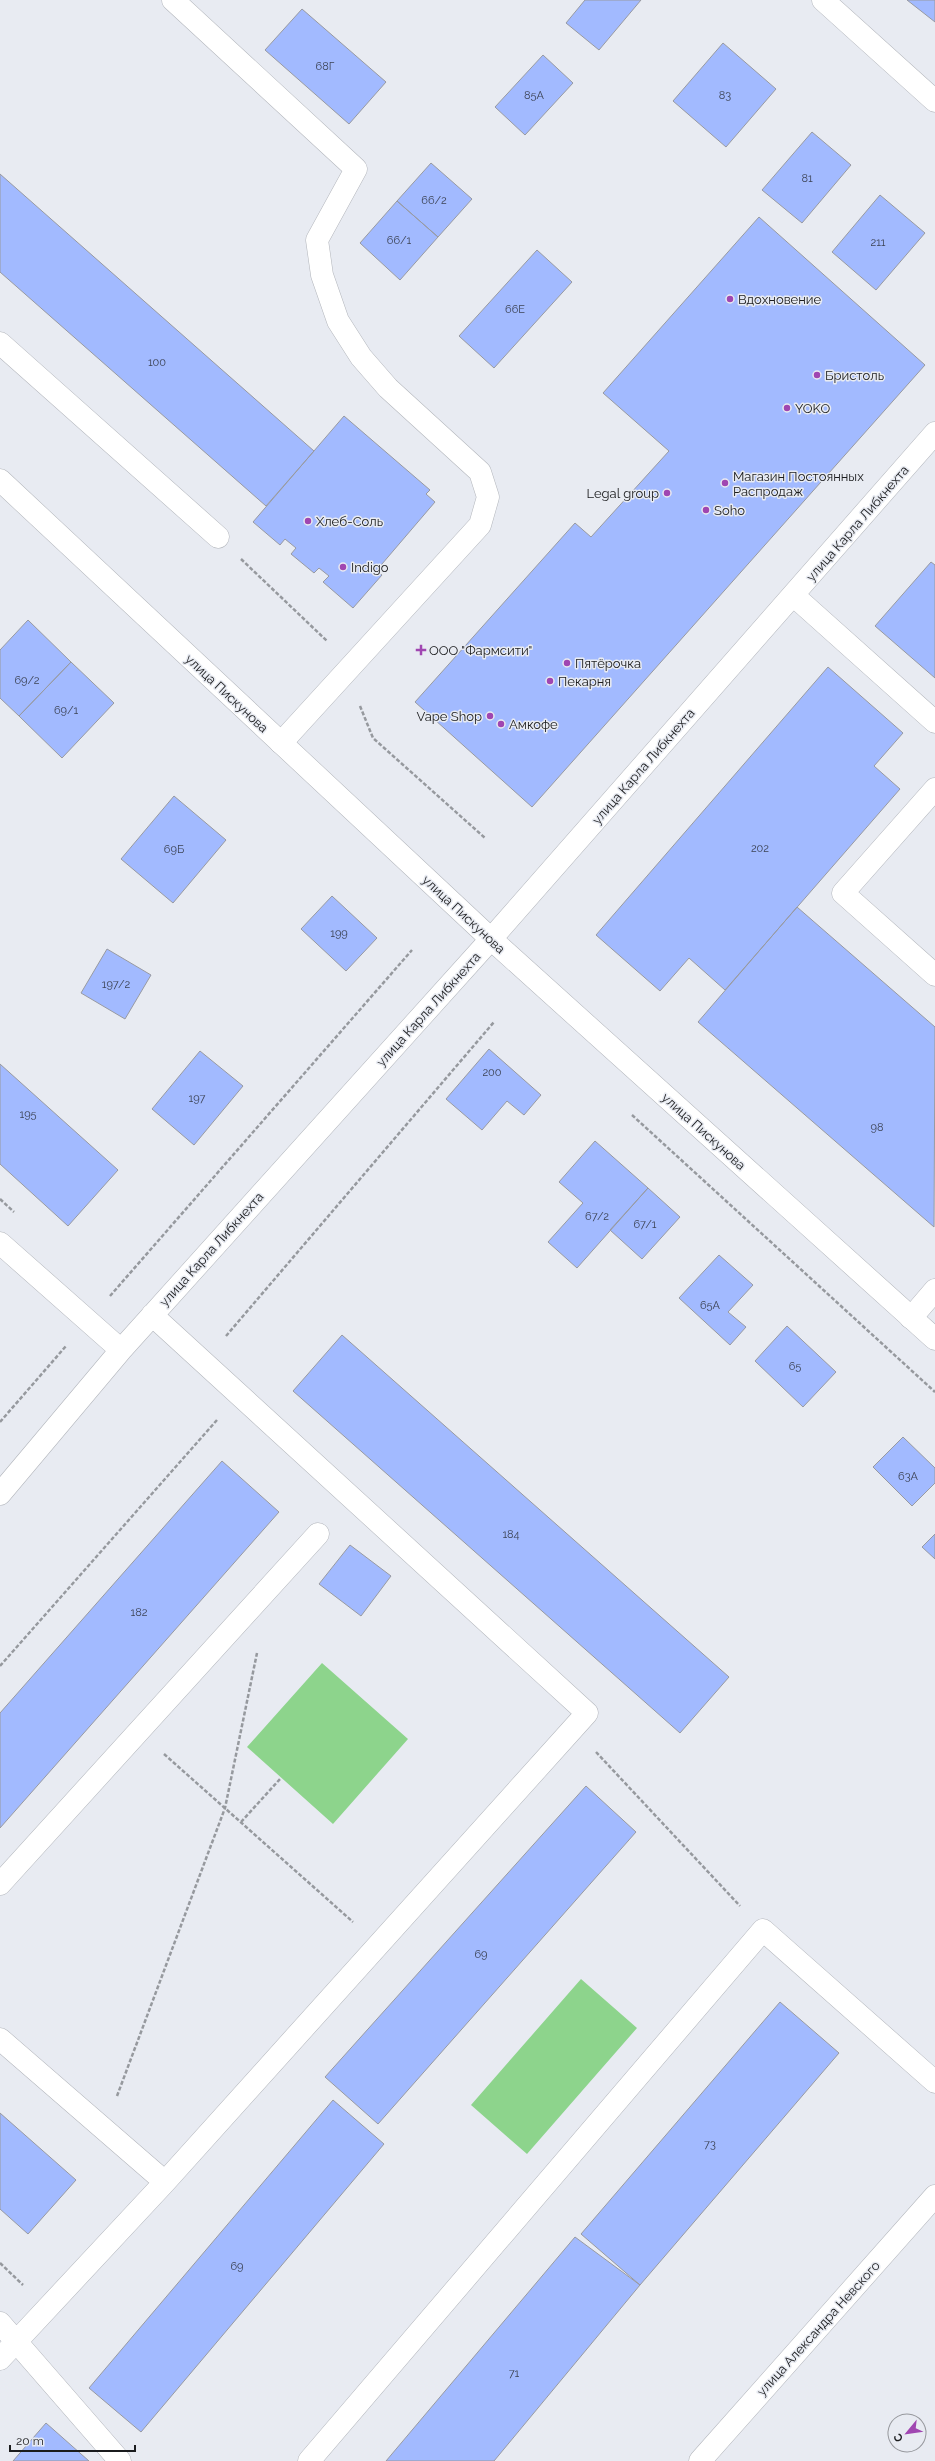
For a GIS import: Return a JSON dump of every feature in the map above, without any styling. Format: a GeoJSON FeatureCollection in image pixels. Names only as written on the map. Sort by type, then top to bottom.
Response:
{"type":"FeatureCollection","features":[{"type":"Feature","properties":{"kind":"street"},"geometry":{"type":"LineString","coordinates":[[174,0],[356,169],[317,240],[322,276],[338,321],[361,357],[388,388],[480,472],[488,497],[480,525],[281,743]]}},
{"type":"Feature","properties":{"kind":"street"},"geometry":{"type":"LineString","coordinates":[[823,0],[935,101]]}},
{"type":"Feature","properties":{"kind":"street"},"geometry":{"type":"LineString","coordinates":[[0,343],[218,537]]}},
{"type":"Feature","properties":{"kind":"street","name":"улица Карла Либкнехта"},"geometry":{"type":"LineString","coordinates":[[0,1494],[121,1350],[491,939],[935,433]]}},
{"type":"Feature","properties":{"kind":"street","name":"улица Пискунова"},"geometry":{"type":"LineString","coordinates":[[0,480],[491,939],[935,1339]]}},
{"type":"Feature","properties":{"kind":"street"},"geometry":{"type":"LineString","coordinates":[[793,595],[935,722]]}},
{"type":"Feature","properties":{"kind":"street"},"geometry":{"type":"LineString","coordinates":[[935,789],[843,893],[935,974]]}},
{"type":"Feature","properties":{"kind":"street"},"geometry":{"type":"LineString","coordinates":[[0,1243],[121,1350]]}},
{"type":"Feature","properties":{"kind":"street"},"geometry":{"type":"LineString","coordinates":[[911,1318],[935,1290]]}},
{"type":"Feature","properties":{"kind":"street"},"geometry":{"type":"LineString","coordinates":[[0,2359],[165,2182],[587,1713],[152,1315]]}},
{"type":"Feature","properties":{"kind":"street"},"geometry":{"type":"LineString","coordinates":[[0,1884],[318,1534]]}},
{"type":"Feature","properties":{"kind":"street"},"geometry":{"type":"LineString","coordinates":[[309,2461],[763,1930],[935,2082]]}},
{"type":"Feature","properties":{"kind":"street"},"geometry":{"type":"LineString","coordinates":[[0,2039],[165,2182]]}},
{"type":"Feature","properties":{"kind":"street","name":"улица Александра Невского"},"geometry":{"type":"LineString","coordinates":[[700,2461],[935,2196]]}},
{"type":"Feature","properties":{"kind":"street"},"geometry":{"type":"LineString","coordinates":[[0,2323],[120,2461]]}},
{"type":"Feature","properties":{"kind":"path"},"geometry":{"type":"LineString","coordinates":[[0,1422],[412,950]]}},
{"type":"Feature","properties":{"kind":"path"},"geometry":{"type":"LineString","coordinates":[[203,1362],[494,1022]]}},
{"type":"Feature","properties":{"kind":"path"},"geometry":{"type":"LineString","coordinates":[[631,1114],[935,1392]]}},
{"type":"Feature","properties":{"kind":"path"},"geometry":{"type":"LineString","coordinates":[[0,1666],[239,1395]]}},
{"type":"Feature","properties":{"kind":"path"},"geometry":{"type":"LineString","coordinates":[[104,2130],[225,1808],[258,1647]]}},
{"type":"Feature","properties":{"kind":"path"},"geometry":{"type":"LineString","coordinates":[[573,1729],[763,1930]]}},
{"type":"Feature","properties":{"kind":"path"},"geometry":{"type":"LineString","coordinates":[[139,1731],[378,1944]]}},
{"type":"Feature","properties":{"kind":"path"},"geometry":{"type":"LineString","coordinates":[[241,1822],[280,1779]]}},
{"type":"Feature","properties":{"kind":"green space"},"geometry":{"type":"Polygon","coordinates":[[[322,1663],[408,1739],[333,1824],[247,1747],[322,1663]]]}},
{"type":"Feature","properties":{"kind":"green space"},"geometry":{"type":"Polygon","coordinates":[[[581,1979],[637,2028],[527,2154],[471,2105],[581,1979]]]}},
{"type":"Feature","properties":{"kind":"building"},"geometry":{"type":"Polygon","coordinates":[[[585,0],[641,0],[599,50],[566,23],[585,0]]]}},
{"type":"Feature","properties":{"kind":"building"},"geometry":{"type":"Polygon","coordinates":[[[907,0],[935,0],[935,22],[907,0]]]}},
{"type":"Feature","properties":{"kind":"building"},"geometry":{"type":"Polygon","coordinates":[[[302,9],[386,82],[349,124],[265,50],[302,9]]]}},
{"type":"Feature","properties":{"kind":"building"},"geometry":{"type":"Polygon","coordinates":[[[723,43],[776,89],[726,147],[673,101],[723,43]]]}},
{"type":"Feature","properties":{"kind":"building"},"geometry":{"type":"Polygon","coordinates":[[[543,55],[573,83],[525,135],[495,107],[543,55]]]}},
{"type":"Feature","properties":{"kind":"building"},"geometry":{"type":"Polygon","coordinates":[[[812,132],[851,165],[802,223],[762,190],[812,132]]]}},
{"type":"Feature","properties":{"kind":"building"},"geometry":{"type":"Polygon","coordinates":[[[431,163],[472,199],[438,237],[397,201],[431,163]]]}},
{"type":"Feature","properties":{"kind":"building"},"geometry":{"type":"Polygon","coordinates":[[[0,174],[314,451],[266,506],[0,272],[0,174]]]}},
{"type":"Feature","properties":{"kind":"building"},"geometry":{"type":"Polygon","coordinates":[[[880,195],[925,233],[876,290],[832,252],[880,195]]]}},
{"type":"Feature","properties":{"kind":"building"},"geometry":{"type":"Polygon","coordinates":[[[397,201],[438,237],[400,280],[360,243],[397,201]]]}},
{"type":"Feature","properties":{"kind":"building"},"geometry":{"type":"Polygon","coordinates":[[[759,217],[925,365],[532,807],[415,702],[575,523],[591,537],[669,451],[603,393],[759,217]]]}},
{"type":"Feature","properties":{"kind":"building"},"geometry":{"type":"Polygon","coordinates":[[[537,250],[572,282],[494,368],[459,336],[537,250]]]}},
{"type":"Feature","properties":{"kind":"building"},"geometry":{"type":"Polygon","coordinates":[[[344,416],[430,490],[426,494],[435,502],[376,571],[382,575],[353,608],[323,582],[329,576],[319,568],[314,573],[291,554],[296,548],[285,539],[280,545],[253,522],[344,416]]]}},
{"type":"Feature","properties":{"kind":"building"},"geometry":{"type":"Polygon","coordinates":[[[931,562],[935,565],[935,678],[875,626],[931,562]]]}},
{"type":"Feature","properties":{"kind":"building"},"geometry":{"type":"Polygon","coordinates":[[[28,620],[71,662],[19,716],[0,698],[0,650],[28,620]]]}},
{"type":"Feature","properties":{"kind":"building"},"geometry":{"type":"Polygon","coordinates":[[[71,662],[114,703],[62,758],[19,716],[71,662]]]}},
{"type":"Feature","properties":{"kind":"building"},"geometry":{"type":"Polygon","coordinates":[[[828,667],[903,733],[874,766],[900,789],[725,990],[689,958],[660,991],[596,935],[828,667]]]}},
{"type":"Feature","properties":{"kind":"building"},"geometry":{"type":"Polygon","coordinates":[[[174,796],[226,840],[173,903],[121,859],[174,796]]]}},
{"type":"Feature","properties":{"kind":"building"},"geometry":{"type":"Polygon","coordinates":[[[332,896],[377,938],[346,971],[301,929],[332,896]]]}},
{"type":"Feature","properties":{"kind":"building"},"geometry":{"type":"Polygon","coordinates":[[[797,907],[935,1027],[934,1227],[698,1022],[797,907]]]}},
{"type":"Feature","properties":{"kind":"building"},"geometry":{"type":"Polygon","coordinates":[[[107,949],[151,975],[125,1019],[81,993],[107,949]]]}},
{"type":"Feature","properties":{"kind":"building"},"geometry":{"type":"Polygon","coordinates":[[[489,1049],[541,1095],[524,1115],[507,1101],[482,1130],[446,1099],[489,1049]]]}},
{"type":"Feature","properties":{"kind":"building"},"geometry":{"type":"Polygon","coordinates":[[[200,1051],[243,1086],[194,1145],[152,1109],[200,1051]]]}},
{"type":"Feature","properties":{"kind":"building"},"geometry":{"type":"Polygon","coordinates":[[[0,1064],[118,1170],[68,1226],[0,1164],[0,1064]]]}},
{"type":"Feature","properties":{"kind":"building"},"geometry":{"type":"Polygon","coordinates":[[[595,1141],[648,1188],[577,1268],[548,1242],[583,1203],[559,1182],[595,1141]]]}},
{"type":"Feature","properties":{"kind":"building"},"geometry":{"type":"Polygon","coordinates":[[[648,1188],[680,1217],[642,1259],[610,1230],[648,1188]]]}},
{"type":"Feature","properties":{"kind":"building"},"geometry":{"type":"Polygon","coordinates":[[[719,1255],[753,1285],[728,1312],[746,1327],[730,1345],[679,1298],[719,1255]]]}},
{"type":"Feature","properties":{"kind":"building"},"geometry":{"type":"Polygon","coordinates":[[[787,1326],[836,1372],[803,1407],[755,1361],[787,1326]]]}},
{"type":"Feature","properties":{"kind":"building"},"geometry":{"type":"Polygon","coordinates":[[[342,1335],[729,1677],[680,1733],[293,1391],[342,1335]]]}},
{"type":"Feature","properties":{"kind":"building"},"geometry":{"type":"Polygon","coordinates":[[[903,1437],[935,1468],[935,1483],[912,1506],[873,1467],[903,1437]]]}},
{"type":"Feature","properties":{"kind":"building"},"geometry":{"type":"Polygon","coordinates":[[[222,1461],[279,1512],[0,1828],[0,1713],[222,1461]]]}},
{"type":"Feature","properties":{"kind":"building"},"geometry":{"type":"Polygon","coordinates":[[[935,1534],[935,1559],[922,1547],[935,1534]]]}},
{"type":"Feature","properties":{"kind":"building"},"geometry":{"type":"Polygon","coordinates":[[[350,1545],[391,1576],[361,1616],[319,1584],[350,1545]]]}},
{"type":"Feature","properties":{"kind":"building"},"geometry":{"type":"Polygon","coordinates":[[[586,1786],[636,1832],[378,2124],[325,2077],[586,1786]]]}},
{"type":"Feature","properties":{"kind":"building"},"geometry":{"type":"Polygon","coordinates":[[[780,2002],[839,2053],[640,2285],[581,2234],[780,2002]]]}},
{"type":"Feature","properties":{"kind":"building"},"geometry":{"type":"Polygon","coordinates":[[[333,2100],[384,2144],[141,2432],[89,2388],[333,2100]]]}},
{"type":"Feature","properties":{"kind":"building"},"geometry":{"type":"Polygon","coordinates":[[[0,2113],[76,2180],[28,2234],[0,2209],[0,2113]]]}},
{"type":"Feature","properties":{"kind":"building"},"geometry":{"type":"Polygon","coordinates":[[[575,2237],[640,2285],[494,2461],[386,2461],[575,2237]]]}},
{"type":"Feature","properties":{"kind":"building"},"geometry":{"type":"Polygon","coordinates":[[[46,2423],[89,2461],[13,2461],[46,2423]]]}},
{"type":"Feature","properties":{"kind":"place","name":"Вдохновение"},"geometry":{"type":"Point","coordinates":[730,299]}},
{"type":"Feature","properties":{"kind":"place","name":"Бристоль"},"geometry":{"type":"Point","coordinates":[817,375]}},
{"type":"Feature","properties":{"kind":"place","name":"YOKO"},"geometry":{"type":"Point","coordinates":[787,408]}},
{"type":"Feature","properties":{"kind":"place","name":"Магазин Постоянных Распродаж"},"geometry":{"type":"Point","coordinates":[725,483]}},
{"type":"Feature","properties":{"kind":"place","name":"Legal group"},"geometry":{"type":"Point","coordinates":[667,493]}},
{"type":"Feature","properties":{"kind":"place","name":"Soho"},"geometry":{"type":"Point","coordinates":[706,510]}},
{"type":"Feature","properties":{"kind":"place","name":"Хлеб-Соль"},"geometry":{"type":"Point","coordinates":[308,521]}},
{"type":"Feature","properties":{"kind":"place","name":"Indigo"},"geometry":{"type":"Point","coordinates":[343,567]}},
{"type":"Feature","properties":{"kind":"place","name":"ООО \"Фармсити\""},"geometry":{"type":"Point","coordinates":[421,650]}},
{"type":"Feature","properties":{"kind":"place","name":"Пятёрочка"},"geometry":{"type":"Point","coordinates":[567,663]}},
{"type":"Feature","properties":{"kind":"place","name":"Пекарня"},"geometry":{"type":"Point","coordinates":[550,681]}},
{"type":"Feature","properties":{"kind":"place","name":"Vape Shop"},"geometry":{"type":"Point","coordinates":[490,716]}},
{"type":"Feature","properties":{"kind":"place","name":"Амкофе"},"geometry":{"type":"Point","coordinates":[501,724]}}]}
